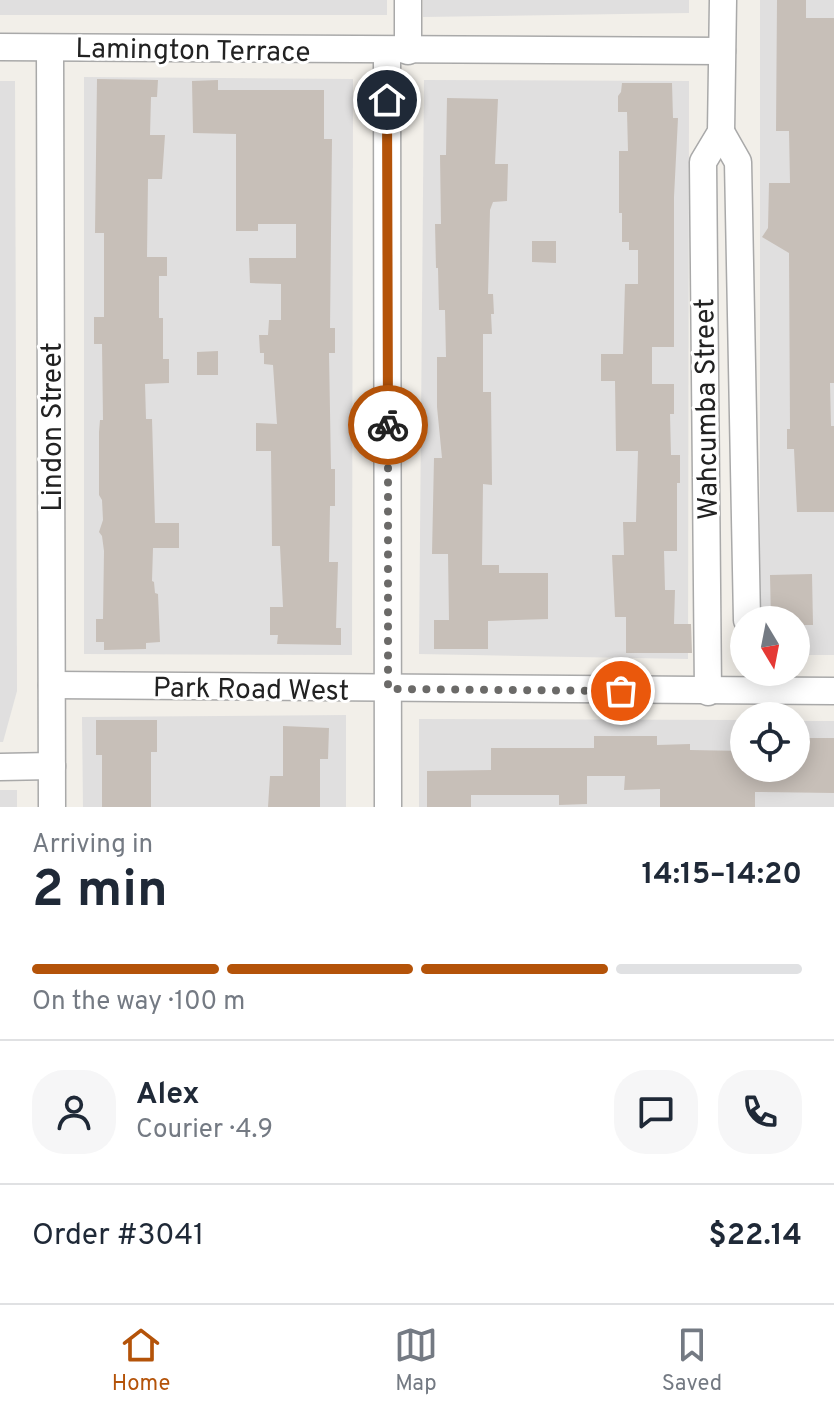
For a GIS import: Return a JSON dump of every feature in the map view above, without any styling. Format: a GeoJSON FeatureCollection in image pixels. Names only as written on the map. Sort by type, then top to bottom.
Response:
{"type":"FeatureCollection","features":[{"type":"Feature","properties":{"kind":"street"},"geometry":{"type":"LineString","coordinates":[[388,807],[398,51],[408,0]]}},
{"type":"Feature","properties":{"kind":"street","name":"Wahcumba Street"},"geometry":{"type":"LineString","coordinates":[[723,0],[721,132],[738,162],[747,606]]}},
{"type":"Feature","properties":{"kind":"street","name":"Lamington Terrace"},"geometry":{"type":"LineString","coordinates":[[0,47],[722,51]]}},
{"type":"Feature","properties":{"kind":"street","name":"Lindon Street"},"geometry":{"type":"LineString","coordinates":[[50,48],[52,807]]}},
{"type":"Feature","properties":{"kind":"street","name":"Wahcumba Street"},"geometry":{"type":"LineString","coordinates":[[708,692],[703,162],[721,132]]}},
{"type":"Feature","properties":{"kind":"street","name":"Park Road West"},"geometry":{"type":"LineString","coordinates":[[52,685],[708,692],[732,686]]}},
{"type":"Feature","properties":{"kind":"street","name":"Park Road West"},"geometry":{"type":"LineString","coordinates":[[786,686],[834,691]]}},
{"type":"Feature","properties":{"kind":"street"},"geometry":{"type":"LineString","coordinates":[[0,767],[52,766]]}},
{"type":"Feature","properties":{"kind":"shaded area"},"geometry":{"type":"Polygon","coordinates":[[[0,0],[387,0],[387,15],[0,15],[0,0]]]}},
{"type":"Feature","properties":{"kind":"shaded area"},"geometry":{"type":"Polygon","coordinates":[[[423,0],[689,0],[689,13],[423,17],[423,0]]]}},
{"type":"Feature","properties":{"kind":"shaded area"},"geometry":{"type":"Polygon","coordinates":[[[760,0],[834,0],[834,655],[810,655],[810,606],[760,606],[760,0]]]}},
{"type":"Feature","properties":{"kind":"shaded area"},"geometry":{"type":"Polygon","coordinates":[[[84,77],[353,79],[352,655],[84,654],[84,77]]]}},
{"type":"Feature","properties":{"kind":"shaded area"},"geometry":{"type":"Polygon","coordinates":[[[424,80],[689,81],[688,659],[419,654],[424,80]]]}},
{"type":"Feature","properties":{"kind":"shaded area"},"geometry":{"type":"Polygon","coordinates":[[[0,81],[15,81],[17,691],[3,742],[0,742],[0,81]]]}},
{"type":"Feature","properties":{"kind":"shaded area"},"geometry":{"type":"Polygon","coordinates":[[[346,715],[346,807],[83,807],[82,717],[346,715]]]}},
{"type":"Feature","properties":{"kind":"shaded area"},"geometry":{"type":"Polygon","coordinates":[[[419,719],[730,720],[730,782],[810,782],[810,721],[834,721],[834,807],[419,807],[419,719]]]}},
{"type":"Feature","properties":{"kind":"shaded area"},"geometry":{"type":"Polygon","coordinates":[[[0,790],[17,790],[17,807],[0,807],[0,790]]]}},
{"type":"Feature","properties":{"kind":"building"},"geometry":{"type":"Polygon","coordinates":[[[777,0],[806,0],[806,18],[834,18],[834,383],[830,383],[831,426],[834,426],[834,512],[797,512],[794,449],[787,449],[787,429],[790,429],[789,253],[762,237],[768,228],[769,183],[790,183],[789,131],[776,131],[777,0]]]}},
{"type":"Feature","properties":{"kind":"building"},"geometry":{"type":"Polygon","coordinates":[[[97,79],[158,80],[157,97],[151,97],[150,135],[165,135],[162,179],[148,179],[147,257],[167,257],[167,276],[159,276],[159,318],[163,318],[163,359],[169,359],[169,383],[145,384],[146,419],[152,419],[155,523],[179,523],[179,548],[153,548],[152,581],[158,594],[160,642],[146,643],[146,649],[104,650],[104,642],[96,642],[96,619],[103,619],[104,551],[99,532],[103,520],[99,495],[99,432],[100,420],[103,420],[102,344],[94,344],[94,317],[104,317],[104,233],[95,233],[97,79]]]}},
{"type":"Feature","properties":{"kind":"building"},"geometry":{"type":"Polygon","coordinates":[[[218,80],[218,90],[324,90],[324,139],[332,139],[330,328],[335,328],[335,353],[329,353],[331,469],[335,469],[335,506],[330,506],[329,562],[338,562],[336,628],[341,628],[341,645],[277,644],[278,635],[270,635],[270,607],[283,607],[280,546],[272,546],[271,451],[256,451],[256,423],[277,424],[273,365],[264,364],[259,335],[268,335],[269,320],[281,320],[281,284],[250,283],[249,258],[296,258],[296,224],[258,224],[258,231],[236,231],[236,134],[193,133],[192,81],[218,80]]]}},
{"type":"Feature","properties":{"kind":"building"},"geometry":{"type":"Polygon","coordinates":[[[622,83],[672,83],[673,118],[678,118],[674,197],[674,347],[652,347],[652,384],[674,384],[674,414],[670,414],[671,455],[680,455],[680,483],[677,483],[677,551],[664,551],[665,590],[675,590],[674,624],[691,624],[692,653],[626,653],[626,617],[615,617],[612,555],[624,555],[623,522],[636,522],[638,451],[616,451],[615,381],[601,381],[601,354],[623,354],[625,284],[638,284],[638,250],[629,250],[629,242],[622,242],[622,213],[619,213],[619,151],[628,151],[627,112],[618,112],[622,83]]]}},
{"type":"Feature","properties":{"kind":"building"},"geometry":{"type":"Polygon","coordinates":[[[447,98],[498,99],[495,164],[508,164],[507,201],[493,202],[490,210],[488,294],[493,294],[494,314],[491,314],[492,334],[483,334],[483,392],[491,392],[492,485],[483,484],[482,565],[499,565],[499,573],[548,573],[548,619],[488,621],[488,649],[434,649],[434,620],[449,620],[448,554],[432,554],[434,458],[442,458],[437,407],[437,357],[446,357],[445,310],[439,310],[435,224],[441,224],[440,155],[446,155],[447,98]]]}},
{"type":"Feature","properties":{"kind":"building"},"geometry":{"type":"Polygon","coordinates":[[[532,241],[556,241],[556,263],[532,262],[532,241]]]}},
{"type":"Feature","properties":{"kind":"building"},"geometry":{"type":"Polygon","coordinates":[[[218,351],[218,375],[197,375],[197,352],[218,351]]]}},
{"type":"Feature","properties":{"kind":"building"},"geometry":{"type":"Polygon","coordinates":[[[812,574],[813,625],[810,625],[810,606],[771,606],[770,575],[812,574]]]}},
{"type":"Feature","properties":{"kind":"building"},"geometry":{"type":"Polygon","coordinates":[[[96,720],[157,720],[157,752],[151,752],[151,807],[102,807],[102,755],[96,755],[96,720]]]}},
{"type":"Feature","properties":{"kind":"building"},"geometry":{"type":"Polygon","coordinates":[[[283,726],[329,728],[328,759],[320,759],[320,807],[268,807],[270,776],[283,776],[283,726]]]}},
{"type":"Feature","properties":{"kind":"building"},"geometry":{"type":"Polygon","coordinates":[[[594,736],[657,736],[657,745],[690,744],[690,750],[730,751],[730,782],[810,782],[810,738],[834,738],[834,793],[755,792],[755,807],[660,807],[660,789],[624,790],[625,776],[587,776],[587,804],[559,805],[559,795],[471,795],[471,807],[427,807],[427,771],[491,770],[491,748],[594,748],[594,736]]]}},
{"type":"Feature","properties":{"kind":"way so far"},"geometry":{"type":"LineString","coordinates":[[388,425],[388,689],[621,691]]}},
{"type":"Feature","properties":{"kind":"route"},"geometry":{"type":"LineString","coordinates":[[387,100],[388,425]]}}]}
